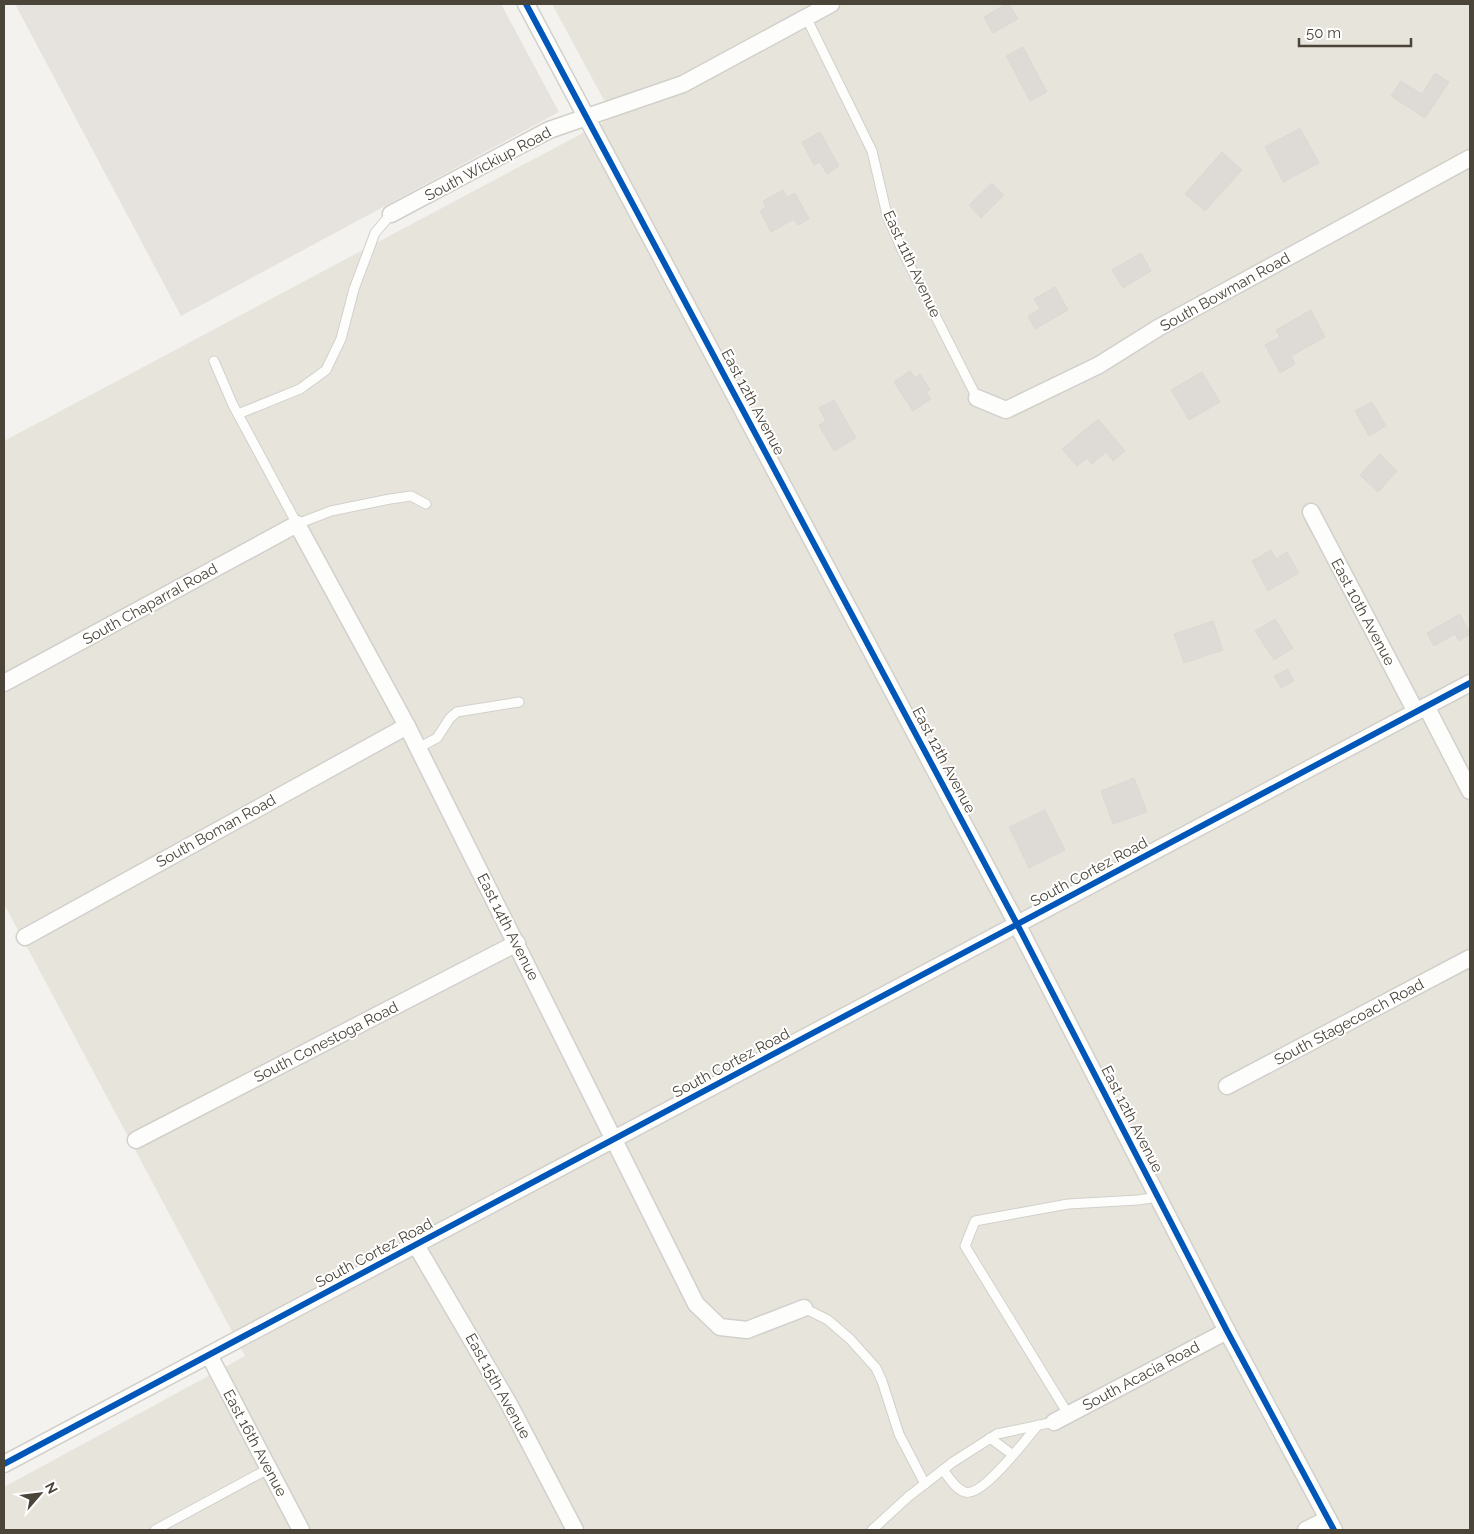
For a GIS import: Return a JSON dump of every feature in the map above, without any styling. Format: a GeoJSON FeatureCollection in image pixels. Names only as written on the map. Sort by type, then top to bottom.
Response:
{"type":"FeatureCollection","features":[{"type":"Feature","properties":{"kind":"street","name":"East 12th Avenue"},"geometry":{"type":"LineString","coordinates":[[526,4],[1017,924],[1227,1331],[1331,1524]]}},
{"type":"Feature","properties":{"kind":"street","name":"South Wickiup Road"},"geometry":{"type":"LineString","coordinates":[[391,214],[549,130],[682,84],[831,4]]}},
{"type":"Feature","properties":{"kind":"street","name":"South Bowman Road"},"geometry":{"type":"LineString","coordinates":[[978,398],[1006,410],[1099,365],[1158,328],[1470,158]]}},
{"type":"Feature","properties":{"kind":"street","name":"East 10th Avenue"},"geometry":{"type":"LineString","coordinates":[[1311,512],[1421,709],[1470,791]]}},
{"type":"Feature","properties":{"kind":"street","name":"South Chaparral Road"},"geometry":{"type":"LineString","coordinates":[[4,683],[297,524]]}},
{"type":"Feature","properties":{"kind":"street","name":"East 14th Avenue"},"geometry":{"type":"LineString","coordinates":[[297,524],[407,726],[696,1304],[720,1327],[747,1330],[804,1308]]}},
{"type":"Feature","properties":{"kind":"street","name":"South Cortez Road"},"geometry":{"type":"LineString","coordinates":[[4,1464],[1470,683]]}},
{"type":"Feature","properties":{"kind":"street","name":"South Boman Road"},"geometry":{"type":"LineString","coordinates":[[25,937],[407,726]]}},
{"type":"Feature","properties":{"kind":"street","name":"South Conestoga Road"},"geometry":{"type":"LineString","coordinates":[[136,1140],[517,943]]}},
{"type":"Feature","properties":{"kind":"street","name":"South Stagecoach Road"},"geometry":{"type":"LineString","coordinates":[[1227,1086],[1470,958]]}},
{"type":"Feature","properties":{"kind":"street","name":"East 15th Avenue"},"geometry":{"type":"LineString","coordinates":[[416,1245],[509,1404],[575,1530]]}},
{"type":"Feature","properties":{"kind":"street","name":"South Acacia Road"},"geometry":{"type":"LineString","coordinates":[[1054,1421],[1227,1331]]}},
{"type":"Feature","properties":{"kind":"street","name":"East 16th Avenue"},"geometry":{"type":"LineString","coordinates":[[209,1355],[300,1530]]}},
{"type":"Feature","properties":{"kind":"street"},"geometry":{"type":"LineString","coordinates":[[1306,1530],[1331,1524]]}},
{"type":"Feature","properties":{"kind":"lane","name":"East 11th Avenue"},"geometry":{"type":"LineString","coordinates":[[806,17],[872,151],[886,215],[978,398]]}},
{"type":"Feature","properties":{"kind":"lane","name":"South Wickiup Road"},"geometry":{"type":"LineString","coordinates":[[238,414],[300,389],[326,370],[341,339],[354,289],[375,233],[391,214]]}},
{"type":"Feature","properties":{"kind":"lane"},"geometry":{"type":"LineString","coordinates":[[214,362],[238,414],[297,524],[331,511],[390,499],[411,496],[426,504]]}},
{"type":"Feature","properties":{"kind":"lane"},"geometry":{"type":"LineString","coordinates":[[418,748],[437,738],[450,718],[457,712],[519,702]]}},
{"type":"Feature","properties":{"kind":"lane"},"geometry":{"type":"LineString","coordinates":[[1054,1421],[965,1246],[975,1221],[1068,1204],[1158,1197]]}},
{"type":"Feature","properties":{"kind":"lane"},"geometry":{"type":"LineString","coordinates":[[804,1308],[828,1320],[850,1339],[876,1368],[900,1434],[925,1484]]}},
{"type":"Feature","properties":{"kind":"lane"},"geometry":{"type":"LineString","coordinates":[[872,1530],[908,1497],[943,1470],[996,1434],[1054,1421]]}},
{"type":"Feature","properties":{"kind":"lane"},"geometry":{"type":"LineString","coordinates":[[943,1470],[956,1487],[966,1493],[975,1492],[983,1487],[1013,1455],[1054,1421]]}},
{"type":"Feature","properties":{"kind":"lane"},"geometry":{"type":"LineString","coordinates":[[990,1438],[1013,1455]]}},
{"type":"Feature","properties":{"kind":"lane"},"geometry":{"type":"LineString","coordinates":[[155,1530],[268,1469]]}},
{"type":"Feature","properties":{"kind":"shaded area"},"geometry":{"type":"Polygon","coordinates":[[[15,4],[501,4],[559,112],[181,316],[15,4]]]}},
{"type":"Feature","properties":{"kind":"shaded area"},"geometry":{"type":"Polygon","coordinates":[[[552,4],[1470,4],[1470,1530],[4,1530],[4,1487],[245,1356],[4,904],[4,441],[613,117],[552,4]]]}},
{"type":"Feature","properties":{"kind":"building"},"geometry":{"type":"Polygon","coordinates":[[[1009,4],[1018,19],[993,33],[984,17],[1009,4]]]}},
{"type":"Feature","properties":{"kind":"building"},"geometry":{"type":"Polygon","coordinates":[[[1023,47],[1047,92],[1030,101],[1006,56],[1023,47]]]}},
{"type":"Feature","properties":{"kind":"building"},"geometry":{"type":"Polygon","coordinates":[[[1435,73],[1449,82],[1425,118],[1391,96],[1401,81],[1422,94],[1435,73]]]}},
{"type":"Feature","properties":{"kind":"building"},"geometry":{"type":"Polygon","coordinates":[[[1300,128],[1319,163],[1283,182],[1265,147],[1300,128]]]}},
{"type":"Feature","properties":{"kind":"building"},"geometry":{"type":"Polygon","coordinates":[[[820,132],[839,166],[827,174],[820,162],[814,165],[802,142],[820,132]]]}},
{"type":"Feature","properties":{"kind":"building"},"geometry":{"type":"Polygon","coordinates":[[[1222,152],[1242,170],[1205,211],[1185,194],[1222,152]]]}},
{"type":"Feature","properties":{"kind":"building"},"geometry":{"type":"Polygon","coordinates":[[[992,183],[1004,195],[981,218],[969,205],[992,183]]]}},
{"type":"Feature","properties":{"kind":"building"},"geometry":{"type":"Polygon","coordinates":[[[783,190],[787,197],[795,193],[809,219],[798,225],[794,219],[771,232],[760,211],[766,207],[763,201],[783,190]]]}},
{"type":"Feature","properties":{"kind":"building"},"geometry":{"type":"Polygon","coordinates":[[[1141,253],[1151,271],[1123,288],[1112,270],[1141,253]]]}},
{"type":"Feature","properties":{"kind":"building"},"geometry":{"type":"Polygon","coordinates":[[[1055,287],[1068,310],[1035,329],[1028,316],[1040,309],[1034,299],[1055,287]]]}},
{"type":"Feature","properties":{"kind":"building"},"geometry":{"type":"Polygon","coordinates":[[[1311,310],[1325,337],[1291,356],[1295,364],[1280,373],[1265,345],[1280,337],[1276,330],[1311,310]]]}},
{"type":"Feature","properties":{"kind":"building"},"geometry":{"type":"Polygon","coordinates":[[[910,371],[915,378],[920,374],[930,390],[926,392],[931,399],[913,411],[894,382],[910,371]]]}},
{"type":"Feature","properties":{"kind":"building"},"geometry":{"type":"Polygon","coordinates":[[[1202,372],[1220,402],[1189,420],[1171,390],[1202,372]]]}},
{"type":"Feature","properties":{"kind":"building"},"geometry":{"type":"Polygon","coordinates":[[[834,400],[856,438],[834,451],[819,425],[826,421],[819,408],[834,400]]]}},
{"type":"Feature","properties":{"kind":"building"},"geometry":{"type":"Polygon","coordinates":[[[1372,402],[1386,426],[1369,436],[1355,411],[1372,402]]]}},
{"type":"Feature","properties":{"kind":"building"},"geometry":{"type":"Polygon","coordinates":[[[1098,419],[1125,451],[1113,461],[1106,452],[1092,464],[1087,458],[1077,466],[1062,449],[1098,419]]]}},
{"type":"Feature","properties":{"kind":"building"},"geometry":{"type":"Polygon","coordinates":[[[1380,454],[1397,471],[1378,492],[1360,475],[1380,454]]]}},
{"type":"Feature","properties":{"kind":"building"},"geometry":{"type":"Polygon","coordinates":[[[1271,550],[1276,559],[1287,552],[1299,573],[1268,591],[1252,561],[1271,550]]]}},
{"type":"Feature","properties":{"kind":"building"},"geometry":{"type":"Polygon","coordinates":[[[1460,614],[1470,634],[1459,641],[1455,634],[1434,646],[1427,633],[1460,614]]]}},
{"type":"Feature","properties":{"kind":"building"},"geometry":{"type":"Polygon","coordinates":[[[1275,619],[1293,648],[1274,660],[1255,631],[1275,619]]]}},
{"type":"Feature","properties":{"kind":"building"},"geometry":{"type":"Polygon","coordinates":[[[1213,621],[1223,650],[1184,663],[1174,634],[1213,621]]]}},
{"type":"Feature","properties":{"kind":"building"},"geometry":{"type":"Polygon","coordinates":[[[1288,669],[1294,681],[1281,688],[1274,676],[1288,669]]]}},
{"type":"Feature","properties":{"kind":"building"},"geometry":{"type":"Polygon","coordinates":[[[1134,778],[1147,812],[1113,824],[1101,791],[1134,778]]]}},
{"type":"Feature","properties":{"kind":"building"},"geometry":{"type":"Polygon","coordinates":[[[1045,810],[1065,850],[1029,868],[1009,827],[1045,810]]]}},
{"type":"Feature","properties":{"kind":"cycle path"},"geometry":{"type":"LineString","coordinates":[[526,4],[1017,924],[1227,1331],[1334,1530]]}},
{"type":"Feature","properties":{"kind":"cycle path"},"geometry":{"type":"LineString","coordinates":[[4,1464],[1470,683]]}}]}
